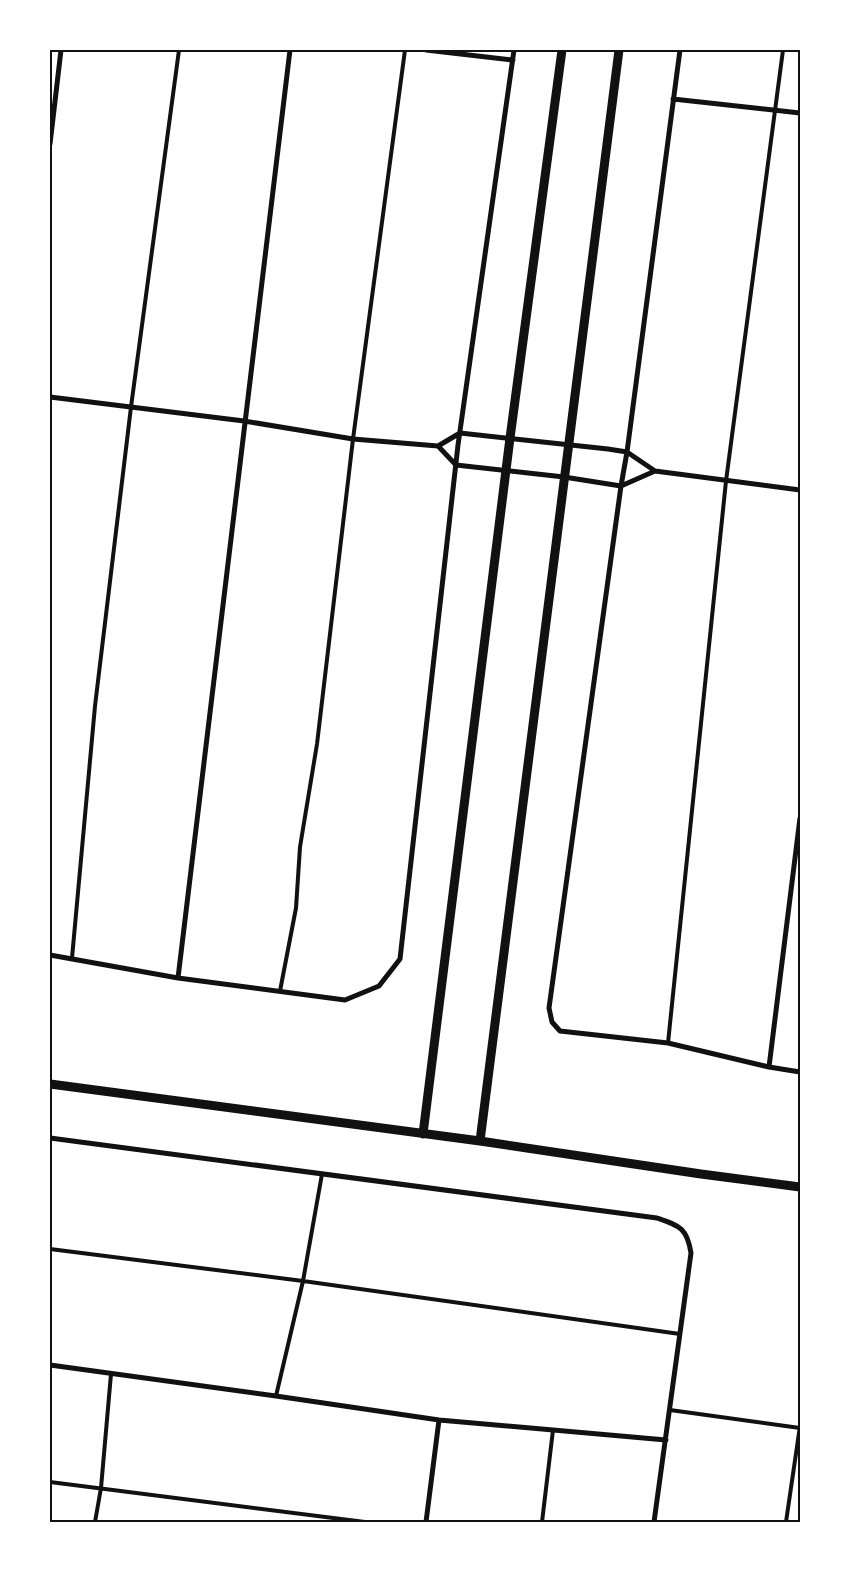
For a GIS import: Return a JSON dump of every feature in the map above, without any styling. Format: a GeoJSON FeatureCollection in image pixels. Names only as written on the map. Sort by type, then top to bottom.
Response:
{"type":"FeatureCollection","features":[{"type":"Feature","properties":{"kind":"street"},"geometry":{"type":"LineString","coordinates":[[50,144],[61,50]]}},
{"type":"Feature","properties":{"kind":"street"},"geometry":{"type":"LineString","coordinates":[[178,978],[290,50]]}},
{"type":"Feature","properties":{"kind":"street"},"geometry":{"type":"LineString","coordinates":[[426,50],[512,60]]}},
{"type":"Feature","properties":{"kind":"street"},"geometry":{"type":"LineString","coordinates":[[50,955],[178,978],[346,1000],[378,986],[400,959],[460,433],[514,50]]}},
{"type":"Feature","properties":{"kind":"street"},"geometry":{"type":"LineString","coordinates":[[423,1134],[510,438],[562,50]]}},
{"type":"Feature","properties":{"kind":"street"},"geometry":{"type":"LineString","coordinates":[[480,1141],[619,50]]}},
{"type":"Feature","properties":{"kind":"street"},"geometry":{"type":"LineString","coordinates":[[680,50],[627,452],[620,486],[549,1008],[552,1022],[560,1031],[668,1043],[769,1067],[800,1072]]}},
{"type":"Feature","properties":{"kind":"street"},"geometry":{"type":"LineString","coordinates":[[673,99],[800,113]]}},
{"type":"Feature","properties":{"kind":"street"},"geometry":{"type":"LineString","coordinates":[[50,397],[244,422],[353,439],[438,446],[460,433],[627,452],[655,471],[800,490]]}},
{"type":"Feature","properties":{"kind":"street"},"geometry":{"type":"LineString","coordinates":[[438,446],[456,465],[564,477],[620,486],[655,471]]}},
{"type":"Feature","properties":{"kind":"street"},"geometry":{"type":"LineString","coordinates":[[769,1067],[800,818]]}},
{"type":"Feature","properties":{"kind":"street"},"geometry":{"type":"LineString","coordinates":[[50,1084],[480,1141],[800,1187]]}},
{"type":"Feature","properties":{"kind":"street"},"geometry":{"type":"LineString","coordinates":[[50,1138],[657,1218],[677,1224],[689,1240],[691,1253],[654,1522]]}},
{"type":"Feature","properties":{"kind":"street"},"geometry":{"type":"LineString","coordinates":[[50,1365],[439,1420],[666,1440]]}},
{"type":"Feature","properties":{"kind":"street"},"geometry":{"type":"LineString","coordinates":[[426,1522],[439,1420]]}},
{"type":"Feature","properties":{"kind":"lane"},"geometry":{"type":"LineString","coordinates":[[72,958],[95,706],[131,407],[179,50]]}},
{"type":"Feature","properties":{"kind":"lane"},"geometry":{"type":"LineString","coordinates":[[280,991],[296,908],[300,847],[317,744],[353,439],[405,50]]}},
{"type":"Feature","properties":{"kind":"lane"},"geometry":{"type":"LineString","coordinates":[[668,1043],[726,481],[782,50]]}},
{"type":"Feature","properties":{"kind":"lane"},"geometry":{"type":"LineString","coordinates":[[276,1396],[303,1280],[322,1174]]}},
{"type":"Feature","properties":{"kind":"lane"},"geometry":{"type":"LineString","coordinates":[[50,1249],[303,1280],[680,1334]]}},
{"type":"Feature","properties":{"kind":"lane"},"geometry":{"type":"LineString","coordinates":[[95,1522],[102,1488],[111,1374]]}},
{"type":"Feature","properties":{"kind":"lane"},"geometry":{"type":"LineString","coordinates":[[670,1410],[800,1428],[786,1522]]}},
{"type":"Feature","properties":{"kind":"lane"},"geometry":{"type":"LineString","coordinates":[[542,1522],[553,1430]]}},
{"type":"Feature","properties":{"kind":"lane"},"geometry":{"type":"LineString","coordinates":[[50,1482],[365,1522]]}}]}
